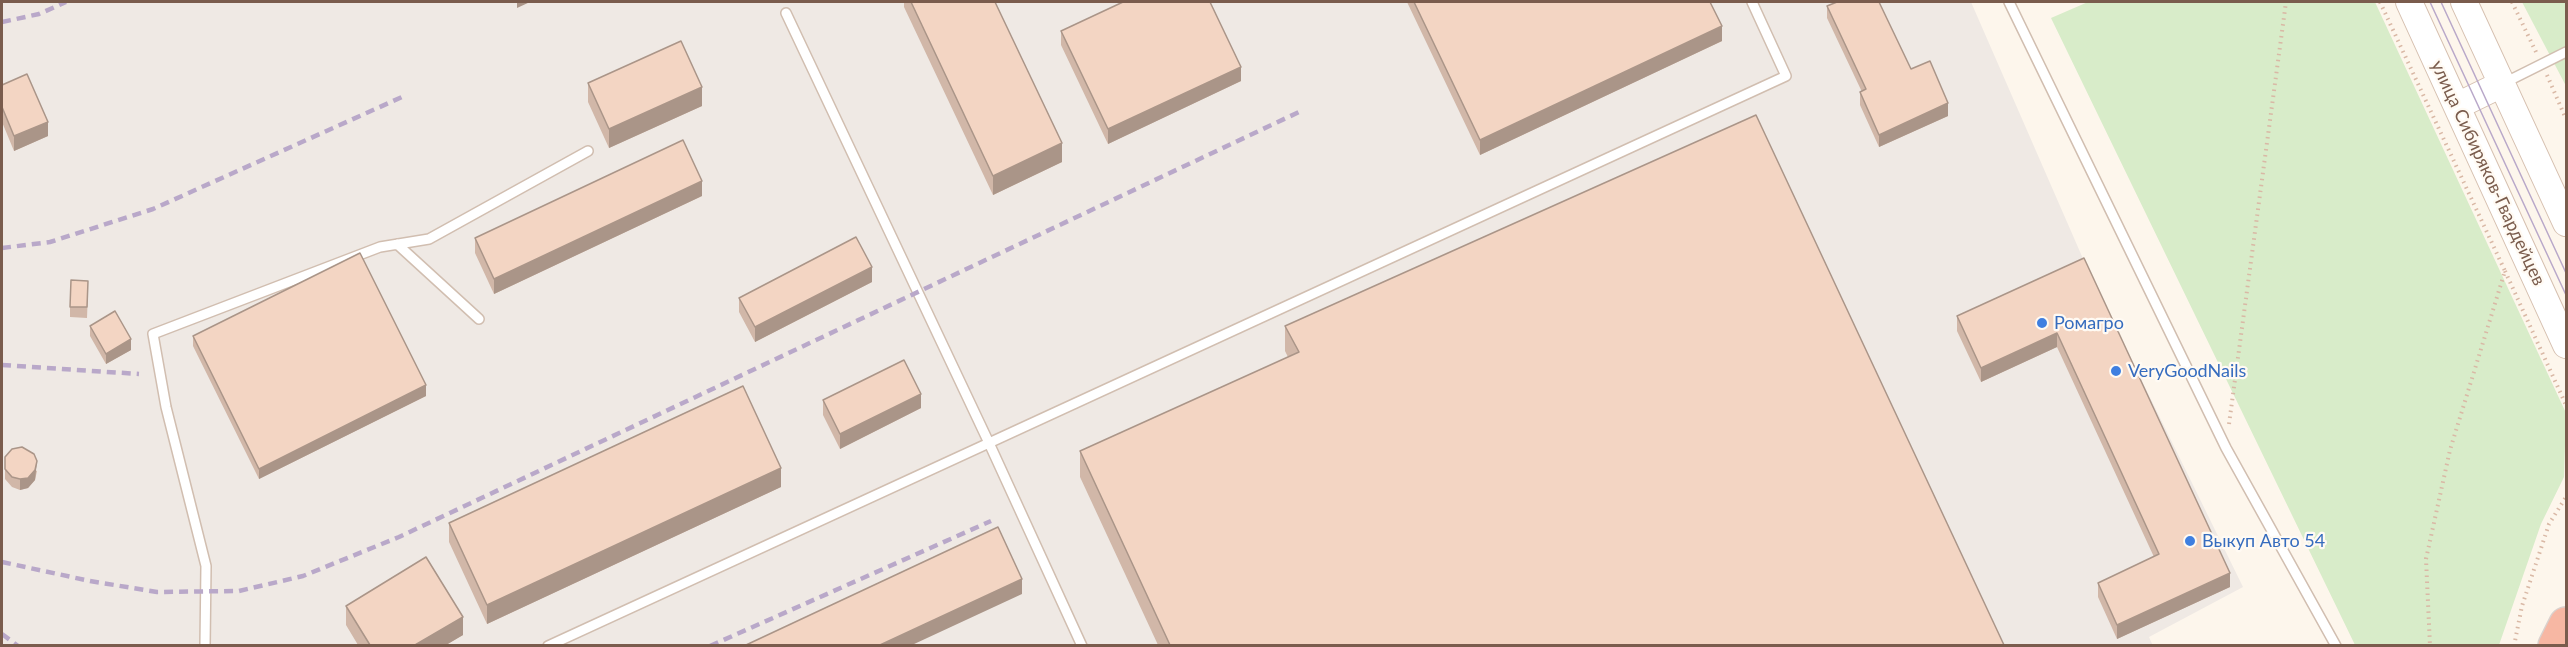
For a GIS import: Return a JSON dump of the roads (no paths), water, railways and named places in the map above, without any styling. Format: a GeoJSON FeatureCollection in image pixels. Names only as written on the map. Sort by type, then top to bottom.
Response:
{"type":"FeatureCollection","features":[{"type":"Feature","properties":{"kind":"highway"},"geometry":{"type":"LineString","coordinates":[[2555,645],[2566,624]]}},
{"type":"Feature","properties":{"kind":"main road","name":"улица Сибиряков-Гвардейцев"},"geometry":{"type":"LineString","coordinates":[[2409,2],[2566,345]]}},
{"type":"Feature","properties":{"kind":"main road"},"geometry":{"type":"LineString","coordinates":[[2464,2],[2566,223]]}},
{"type":"Feature","properties":{"kind":"main road"},"geometry":{"type":"LineString","coordinates":[[2457,106],[2502,84]]}},
{"type":"Feature","properties":{"kind":"lane"},"geometry":{"type":"LineString","coordinates":[[548,645],[1786,76],[1752,2]]}},
{"type":"Feature","properties":{"kind":"lane"},"geometry":{"type":"LineString","coordinates":[[2009,2],[2226,448],[2336,645]]}},
{"type":"Feature","properties":{"kind":"lane"},"geometry":{"type":"LineString","coordinates":[[786,13],[989,442],[1082,645]]}},
{"type":"Feature","properties":{"kind":"lane"},"geometry":{"type":"LineString","coordinates":[[2502,84],[2566,52]]}},
{"type":"Feature","properties":{"kind":"lane"},"geometry":{"type":"LineString","coordinates":[[205,645],[206,566],[166,407],[153,334],[380,247],[429,239],[588,151]]}},
{"type":"Feature","properties":{"kind":"lane"},"geometry":{"type":"LineString","coordinates":[[397,244],[478,319]]}},
{"type":"Feature","properties":{"kind":"tram line"},"geometry":{"type":"LineString","coordinates":[[2430,2],[2566,295]]}},
{"type":"Feature","properties":{"kind":"tram line"},"geometry":{"type":"LineString","coordinates":[[2441,2],[2566,273]]}},
{"type":"Feature","properties":{"kind":"railway"},"geometry":{"type":"LineString","coordinates":[[2,22],[39,14],[66,2]]}},
{"type":"Feature","properties":{"kind":"railway"},"geometry":{"type":"LineString","coordinates":[[2,248],[50,242],[153,209],[402,97]]}},
{"type":"Feature","properties":{"kind":"railway"},"geometry":{"type":"LineString","coordinates":[[2,562],[90,581],[157,592],[239,591],[303,576],[399,537],[1299,112]]}},
{"type":"Feature","properties":{"kind":"railway"},"geometry":{"type":"LineString","coordinates":[[2,365],[139,374]]}},
{"type":"Feature","properties":{"kind":"railway"},"geometry":{"type":"LineString","coordinates":[[710,646],[991,521]]}},
{"type":"Feature","properties":{"kind":"railway"},"geometry":{"type":"LineString","coordinates":[[2,634],[18,646]]}},
{"type":"Feature","properties":{"kind":"place","name":"Ромагро"},"geometry":{"type":"Point","coordinates":[2042,323]}},
{"type":"Feature","properties":{"kind":"place","name":"VeryGoodNails"},"geometry":{"type":"Point","coordinates":[2116,371]}},
{"type":"Feature","properties":{"kind":"place","name":"Выкуп Авто 54"},"geometry":{"type":"Point","coordinates":[2190,541]}}]}
